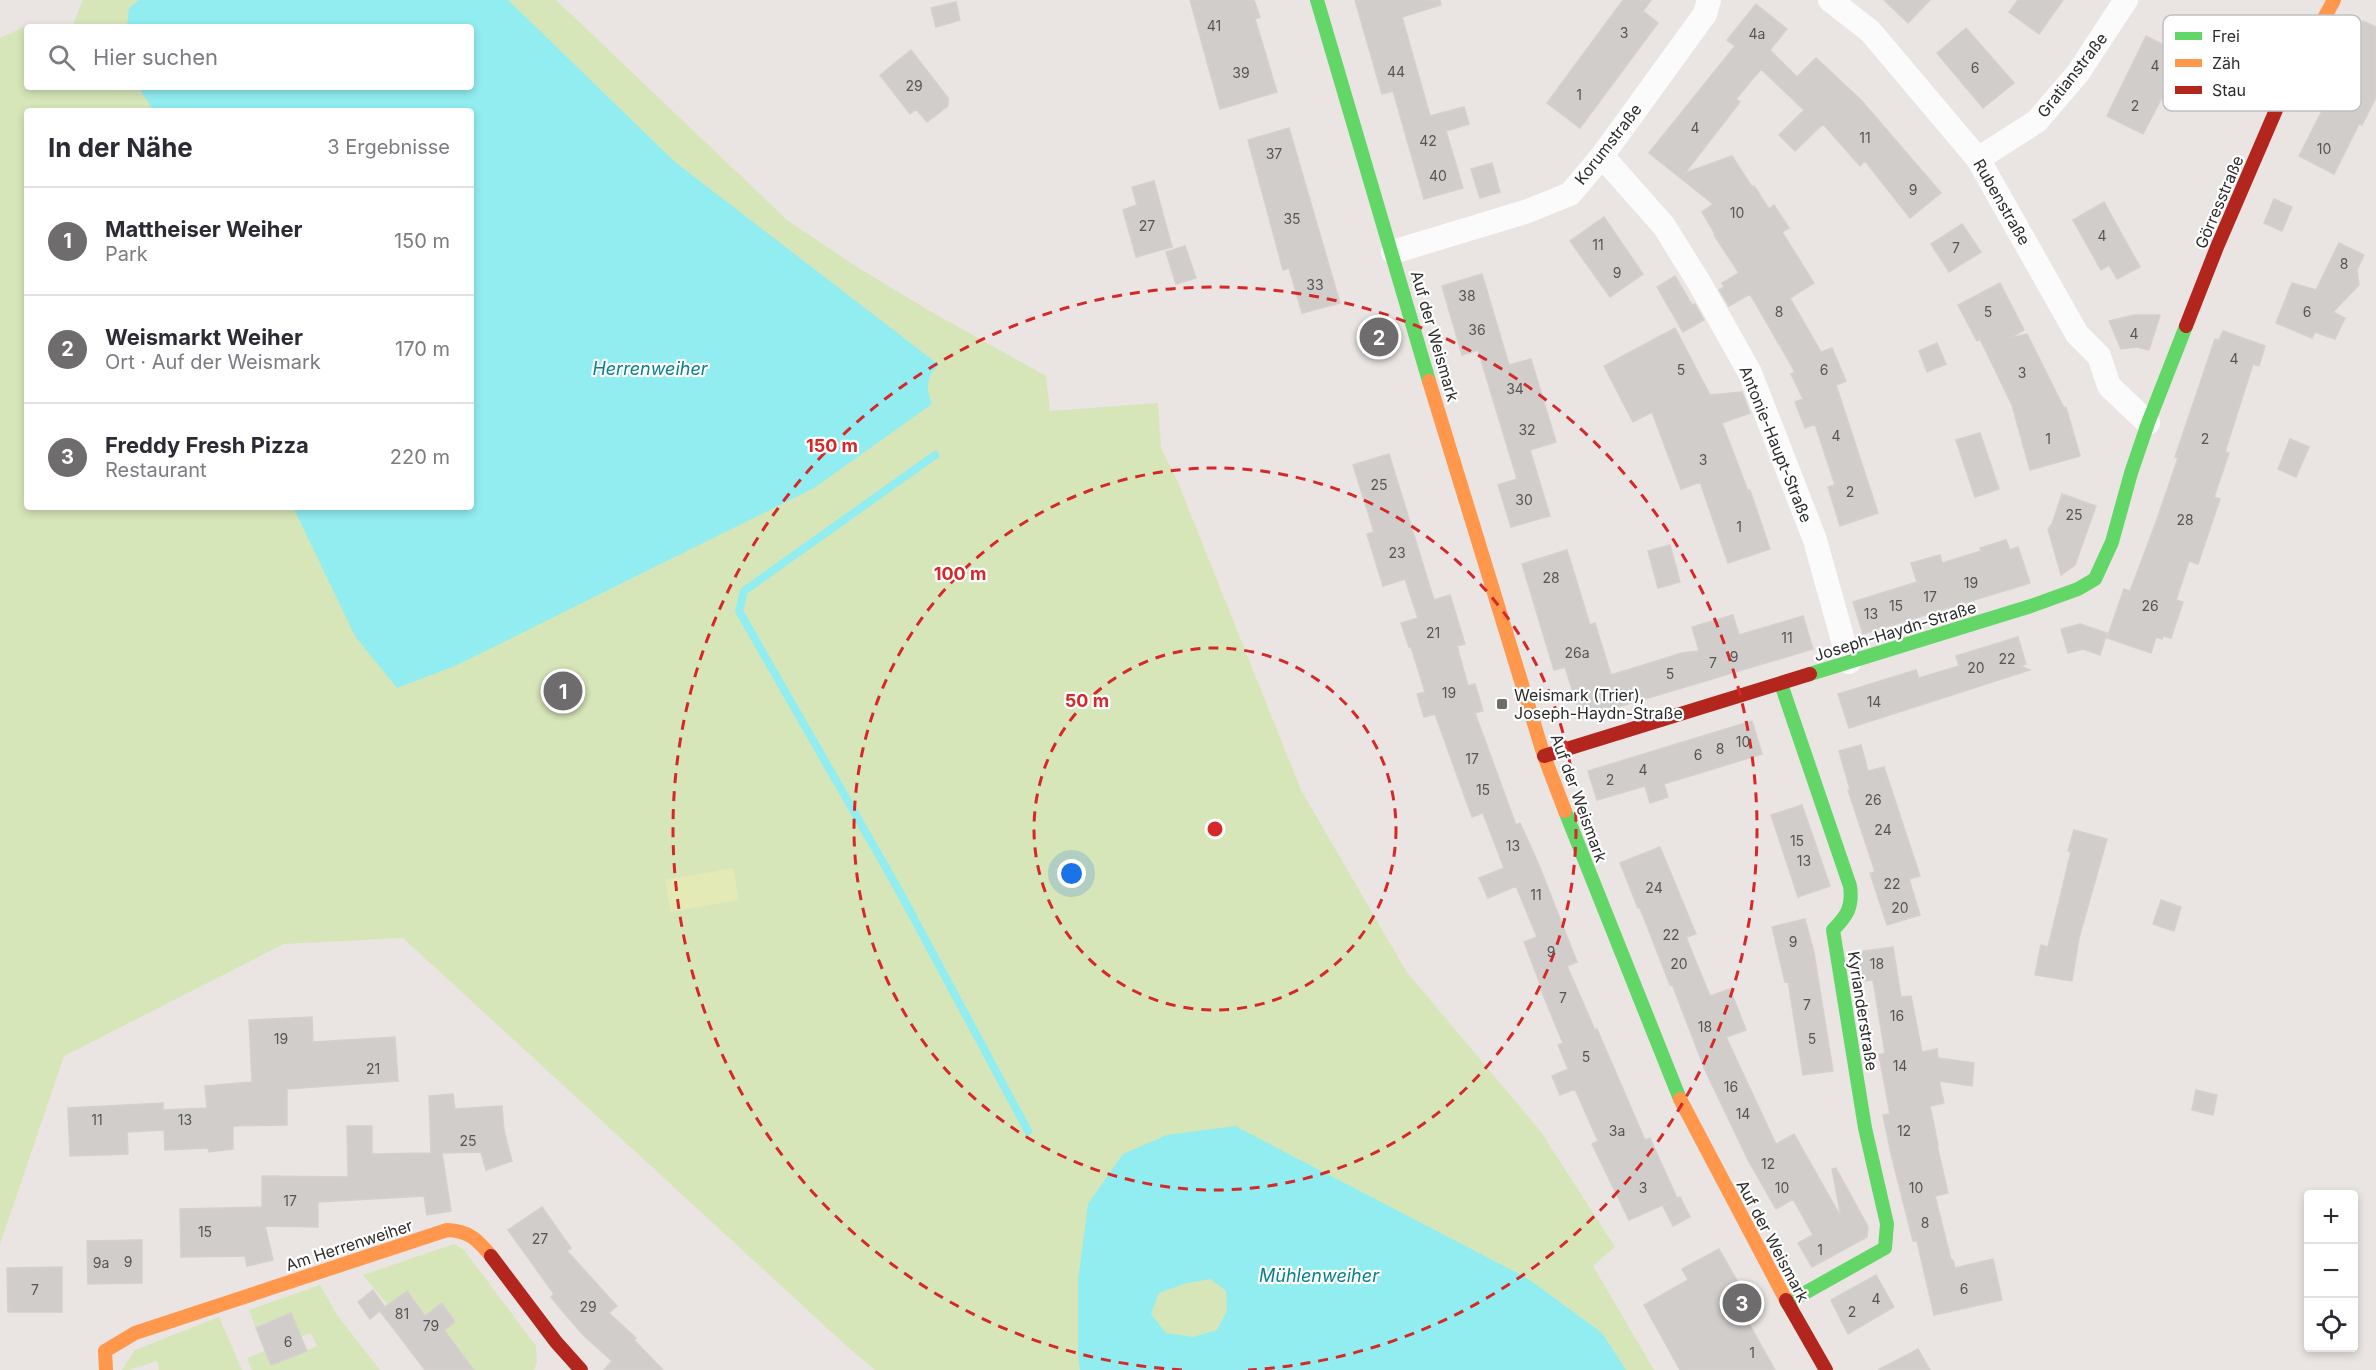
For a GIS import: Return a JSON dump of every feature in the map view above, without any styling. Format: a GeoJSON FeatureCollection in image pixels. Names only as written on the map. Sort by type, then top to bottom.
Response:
{"type":"FeatureCollection","features":[{"type":"Feature","properties":{"kind":"street","name":"Auf der Weismark"},"geometry":{"type":"LineString","coordinates":[[1317,0],[1475,535],[1544,756],[1686,1113],[1787,1303],[1826,1370]]}},
{"type":"Feature","properties":{"kind":"street","name":"Korumstraße"},"geometry":{"type":"LineString","coordinates":[[1393,252],[1528,211],[1569,194],[1602,156],[1705,14],[1709,0]]}},
{"type":"Feature","properties":{"kind":"street","name":"Rubenstraße"},"geometry":{"type":"LineString","coordinates":[[1830,0],[1870,31],[1978,159],[2078,334],[2099,356],[2109,386],[2148,423]]}},
{"type":"Feature","properties":{"kind":"street","name":"Gratianstraße"},"geometry":{"type":"LineString","coordinates":[[1978,159],[2037,121],[2078,73],[2126,0]]}},
{"type":"Feature","properties":{"kind":"street","name":"Görresstraße"},"geometry":{"type":"LineString","coordinates":[[2326,15],[2334,0]]}},
{"type":"Feature","properties":{"kind":"street","name":"Görresstraße"},"geometry":{"type":"LineString","coordinates":[[2148,423],[2217,247],[2276,111]]}},
{"type":"Feature","properties":{"kind":"street","name":"Antonie-Haupt-Straße"},"geometry":{"type":"LineString","coordinates":[[1602,156],[1664,226],[1750,373],[1815,540],[1849,662]]}},
{"type":"Feature","properties":{"kind":"street","name":"Joseph-Haydn-Straße"},"geometry":{"type":"LineString","coordinates":[[1544,756],[2031,606],[2078,589],[2095,579],[2112,542],[2148,423]]}},
{"type":"Feature","properties":{"kind":"street","name":"Kyrianderstraße"},"geometry":{"type":"LineString","coordinates":[[1781,684],[1850,886],[1853,905],[1847,916],[1833,930],[1865,1128],[1887,1224],[1885,1248],[1787,1303]]}},
{"type":"Feature","properties":{"kind":"street","name":"Am Herrenweiher"},"geometry":{"type":"LineString","coordinates":[[106,1370],[105,1351],[135,1333],[447,1230],[463,1231],[480,1242],[571,1367]]}},
{"type":"Feature","properties":{"kind":"green space"},"geometry":{"type":"Polygon","coordinates":[[[83,0],[556,0],[787,220],[857,267],[928,310],[1046,376],[1050,411],[1158,403],[1161,448],[1177,480],[1301,790],[1406,971],[1541,1132],[1615,1247],[1593,1266],[1654,1370],[875,1370],[403,938],[284,944],[64,1056],[0,1244],[0,38],[24,27],[24,90],[474,90],[474,24],[73,24],[83,0]]]}},
{"type":"Feature","properties":{"kind":"green space"},"geometry":{"type":"Polygon","coordinates":[[[733,868],[739,900],[671,912],[665,880],[733,868]]]}},
{"type":"Feature","properties":{"kind":"green space"},"geometry":{"type":"Polygon","coordinates":[[[454,1244],[464,1250],[536,1346],[537,1363],[534,1370],[474,1370],[444,1330],[455,1321],[442,1303],[425,1316],[407,1291],[388,1305],[363,1275],[454,1244]]]}},
{"type":"Feature","properties":{"kind":"green space"},"geometry":{"type":"Polygon","coordinates":[[[320,1285],[337,1315],[380,1370],[252,1370],[247,1358],[265,1351],[271,1365],[317,1346],[311,1333],[301,1337],[291,1313],[256,1328],[249,1310],[320,1285]]]}},
{"type":"Feature","properties":{"kind":"green space"},"geometry":{"type":"Polygon","coordinates":[[[219,1317],[242,1370],[159,1370],[157,1361],[122,1370],[135,1350],[219,1317]]]}},
{"type":"Feature","properties":{"kind":"water","name":"Herrenweiher"},"geometry":{"type":"Polygon","coordinates":[[[139,0],[508,0],[675,162],[939,365],[931,374],[928,383],[932,404],[814,488],[455,666],[397,688],[355,636],[294,510],[474,510],[474,108],[152,108],[140,90],[474,90],[474,24],[127,24],[129,8],[139,0]]]}},
{"type":"Feature","properties":{"kind":"water","name":"Mühlenweiher"},"geometry":{"type":"Polygon","coordinates":[[[1235,1126],[1527,1278],[1602,1333],[1626,1370],[1080,1370],[1078,1280],[1088,1204],[1123,1154],[1167,1135],[1235,1126]],[[1211,1279],[1187,1283],[1159,1293],[1151,1314],[1166,1333],[1193,1337],[1217,1330],[1227,1311],[1226,1291],[1211,1279]]]}},
{"type":"Feature","properties":{"kind":"building"},"geometry":{"type":"Polygon","coordinates":[[[1190,0],[1254,0],[1260,17],[1255,19],[1277,92],[1220,109],[1190,0]]]}},
{"type":"Feature","properties":{"kind":"building"},"geometry":{"type":"Polygon","coordinates":[[[1355,0],[1440,0],[1441,5],[1402,17],[1430,116],[1464,107],[1469,124],[1446,131],[1463,188],[1424,199],[1393,91],[1382,94],[1355,0]]]}},
{"type":"Feature","properties":{"kind":"building"},"geometry":{"type":"Polygon","coordinates":[[[1623,0],[1651,0],[1643,11],[1658,23],[1580,128],[1547,103],[1623,0]]]}},
{"type":"Feature","properties":{"kind":"building"},"geometry":{"type":"Polygon","coordinates":[[[1884,0],[1930,0],[1908,23],[1884,0]]]}},
{"type":"Feature","properties":{"kind":"building"},"geometry":{"type":"Polygon","coordinates":[[[2018,0],[2063,0],[2039,34],[2009,12],[2018,0]]]}},
{"type":"Feature","properties":{"kind":"building"},"geometry":{"type":"Polygon","coordinates":[[[956,2],[960,20],[936,27],[931,8],[956,2]]]}},
{"type":"Feature","properties":{"kind":"building"},"geometry":{"type":"Polygon","coordinates":[[[1756,4],[1787,29],[1770,50],[1797,77],[1816,58],[1861,100],[1941,193],[1910,218],[1865,161],[1860,166],[1823,124],[1795,151],[1779,135],[1804,110],[1761,69],[1736,99],[1740,102],[1685,173],[1732,156],[1769,209],[1774,205],[1789,228],[1782,232],[1814,283],[1790,298],[1821,352],[1832,348],[1846,381],[1836,385],[1878,513],[1840,526],[1828,487],[1835,485],[1815,424],[1805,428],[1795,402],[1803,399],[1791,374],[1795,372],[1750,294],[1729,306],[1719,290],[1724,287],[1722,283],[1739,273],[1702,212],[1713,204],[1649,153],[1735,46],[1727,40],[1756,4]]]}},
{"type":"Feature","properties":{"kind":"building"},"geometry":{"type":"Polygon","coordinates":[[[2363,21],[2376,27],[2376,97],[2362,125],[2359,124],[2334,174],[2299,156],[2322,111],[2361,111],[2361,25],[2363,21]]]}},
{"type":"Feature","properties":{"kind":"building"},"geometry":{"type":"Polygon","coordinates":[[[1966,28],[2014,83],[1983,108],[1937,53],[1966,28]]]}},
{"type":"Feature","properties":{"kind":"building"},"geometry":{"type":"Polygon","coordinates":[[[2146,36],[2163,44],[2163,95],[2143,134],[2107,116],[2146,36]]]}},
{"type":"Feature","properties":{"kind":"building"},"geometry":{"type":"Polygon","coordinates":[[[911,50],[948,98],[948,106],[927,122],[916,109],[910,114],[880,75],[911,50]]]}},
{"type":"Feature","properties":{"kind":"building"},"geometry":{"type":"Polygon","coordinates":[[[1289,128],[1340,303],[1302,313],[1289,268],[1283,270],[1248,140],[1289,128]]]}},
{"type":"Feature","properties":{"kind":"building"},"geometry":{"type":"Polygon","coordinates":[[[1492,163],[1500,192],[1480,198],[1471,169],[1492,163]]]}},
{"type":"Feature","properties":{"kind":"building"},"geometry":{"type":"Polygon","coordinates":[[[1154,181],[1172,247],[1136,257],[1123,210],[1137,205],[1132,187],[1154,181]]]}},
{"type":"Feature","properties":{"kind":"building"},"geometry":{"type":"Polygon","coordinates":[[[2274,199],[2292,207],[2282,231],[2264,223],[2274,199]]]}},
{"type":"Feature","properties":{"kind":"building"},"geometry":{"type":"Polygon","coordinates":[[[2104,202],[2140,267],[2117,279],[2109,265],[2101,270],[2073,220],[2104,202]]]}},
{"type":"Feature","properties":{"kind":"building"},"geometry":{"type":"Polygon","coordinates":[[[1604,217],[1643,274],[1610,297],[1570,241],[1604,217]]]}},
{"type":"Feature","properties":{"kind":"building"},"geometry":{"type":"Polygon","coordinates":[[[1962,224],[1981,252],[1949,272],[1931,244],[1962,224]]]}},
{"type":"Feature","properties":{"kind":"building"},"geometry":{"type":"Polygon","coordinates":[[[2339,243],[2364,255],[2357,270],[2359,285],[2333,312],[2345,318],[2335,339],[2315,332],[2312,338],[2276,323],[2292,283],[2316,290],[2339,243]]]}},
{"type":"Feature","properties":{"kind":"building"},"geometry":{"type":"Polygon","coordinates":[[[1185,246],[1196,278],[1176,284],[1166,252],[1185,246]]]}},
{"type":"Feature","properties":{"kind":"building"},"geometry":{"type":"Polygon","coordinates":[[[1482,274],[1509,365],[1531,359],[1556,442],[1530,450],[1550,516],[1511,527],[1498,485],[1517,479],[1478,350],[1462,355],[1442,286],[1482,274]]]}},
{"type":"Feature","properties":{"kind":"building"},"geometry":{"type":"Polygon","coordinates":[[[1675,276],[1704,320],[1683,332],[1657,287],[1675,276]]]}},
{"type":"Feature","properties":{"kind":"building"},"geometry":{"type":"Polygon","coordinates":[[[2000,283],[2024,330],[2010,338],[2027,334],[2064,408],[2066,407],[2080,456],[2030,470],[2012,405],[1980,339],[1977,341],[1958,305],[2000,283]]]}},
{"type":"Feature","properties":{"kind":"building"},"geometry":{"type":"Polygon","coordinates":[[[2134,315],[2160,315],[2149,350],[2137,347],[2121,349],[2109,321],[2134,315]]]}},
{"type":"Feature","properties":{"kind":"building"},"geometry":{"type":"Polygon","coordinates":[[[1386,325],[1391,343],[1373,349],[1368,330],[1386,325]]]}},
{"type":"Feature","properties":{"kind":"building"},"geometry":{"type":"Polygon","coordinates":[[[1675,328],[1710,395],[1742,392],[1750,413],[1722,423],[1748,491],[1750,490],[1770,549],[1728,563],[1700,482],[1681,489],[1652,412],[1633,422],[1604,366],[1675,328]]]}},
{"type":"Feature","properties":{"kind":"building"},"geometry":{"type":"Polygon","coordinates":[[[2223,331],[2265,346],[2259,366],[2253,364],[2225,452],[2229,453],[2214,497],[2220,499],[2198,564],[2189,561],[2176,600],[2183,602],[2171,638],[2156,637],[2151,653],[2107,638],[2124,589],[2130,591],[2155,525],[2178,458],[2175,457],[2215,339],[2219,340],[2223,331]]]}},
{"type":"Feature","properties":{"kind":"building"},"geometry":{"type":"Polygon","coordinates":[[[1937,343],[1946,364],[1927,372],[1919,351],[1937,343]]]}},
{"type":"Feature","properties":{"kind":"building"},"geometry":{"type":"Polygon","coordinates":[[[1980,433],[1999,489],[1975,497],[1956,440],[1980,433]]]}},
{"type":"Feature","properties":{"kind":"building"},"geometry":{"type":"Polygon","coordinates":[[[2290,439],[2309,447],[2296,477],[2278,469],[2290,439]]]}},
{"type":"Feature","properties":{"kind":"building"},"geometry":{"type":"Polygon","coordinates":[[[1389,454],[1434,600],[1450,595],[1465,644],[1457,646],[1468,686],[1475,684],[1483,711],[1475,713],[1516,825],[1520,823],[1539,865],[1577,962],[1567,966],[1645,1140],[1650,1138],[1677,1198],[1680,1197],[1690,1217],[1673,1226],[1663,1206],[1676,1199],[1629,1220],[1592,1144],[1598,1141],[1575,1089],[1560,1095],[1552,1076],[1568,1069],[1558,1045],[1563,1043],[1524,942],[1537,937],[1516,886],[1488,898],[1479,878],[1504,868],[1483,813],[1472,817],[1435,714],[1424,717],[1417,694],[1425,692],[1401,623],[1418,618],[1405,579],[1383,586],[1367,534],[1374,532],[1353,465],[1389,454]]]}},
{"type":"Feature","properties":{"kind":"building"},"geometry":{"type":"Polygon","coordinates":[[[2062,494],[2096,506],[2075,565],[2061,575],[2048,529],[2052,524],[2062,494]]]}},
{"type":"Feature","properties":{"kind":"building"},"geometry":{"type":"Polygon","coordinates":[[[2006,540],[2010,550],[2018,547],[2030,583],[1863,634],[1853,602],[1917,582],[1911,563],[1940,555],[1942,563],[1981,551],[1980,548],[2006,540]]]}},
{"type":"Feature","properties":{"kind":"building"},"geometry":{"type":"Polygon","coordinates":[[[1670,545],[1680,582],[1658,588],[1648,551],[1670,545]]]}},
{"type":"Feature","properties":{"kind":"building"},"geometry":{"type":"Polygon","coordinates":[[[1567,550],[1590,625],[1595,623],[1611,675],[1682,653],[1699,651],[1692,627],[1733,615],[1739,635],[1803,616],[1813,649],[1581,718],[1565,667],[1554,670],[1522,564],[1567,550]]]}},
{"type":"Feature","properties":{"kind":"building"},"geometry":{"type":"Polygon","coordinates":[[[2080,624],[2107,633],[2100,655],[2083,649],[2068,653],[2061,629],[2080,624]]]}},
{"type":"Feature","properties":{"kind":"building"},"geometry":{"type":"Polygon","coordinates":[[[2018,637],[2026,664],[2020,666],[2030,670],[1849,728],[1838,694],[1916,670],[1919,678],[1959,666],[1956,656],[2018,637]]]}},
{"type":"Feature","properties":{"kind":"building"},"geometry":{"type":"Polygon","coordinates":[[[1752,721],[1762,754],[1664,784],[1668,797],[1650,803],[1645,786],[1597,800],[1588,771],[1752,721]]]}},
{"type":"Feature","properties":{"kind":"building"},"geometry":{"type":"Polygon","coordinates":[[[1861,745],[1868,771],[1884,767],[1920,876],[1909,879],[1920,915],[1887,925],[1870,873],[1875,872],[1848,790],[1850,789],[1839,751],[1861,745]]]}},
{"type":"Feature","properties":{"kind":"building"},"geometry":{"type":"Polygon","coordinates":[[[1802,805],[1830,886],[1798,897],[1771,815],[1802,805]]]}},
{"type":"Feature","properties":{"kind":"building"},"geometry":{"type":"Polygon","coordinates":[[[2074,830],[2107,839],[2079,938],[2072,981],[2035,975],[2041,945],[2048,947],[2071,852],[2068,851],[2074,830]]]}},
{"type":"Feature","properties":{"kind":"building"},"geometry":{"type":"Polygon","coordinates":[[[1660,847],[1696,934],[1686,937],[1710,996],[1730,989],[1746,1030],[1726,1037],[1776,1144],[1794,1134],[1841,1217],[1832,1169],[1836,1168],[1868,1227],[1867,1237],[1812,1267],[1798,1243],[1813,1235],[1793,1199],[1776,1209],[1748,1160],[1705,1070],[1672,984],[1670,985],[1620,863],[1660,847]]]}},
{"type":"Feature","properties":{"kind":"building"},"geometry":{"type":"Polygon","coordinates":[[[2161,900],[2181,907],[2174,931],[2153,924],[2161,900]]]}},
{"type":"Feature","properties":{"kind":"building"},"geometry":{"type":"Polygon","coordinates":[[[1805,919],[1814,953],[1833,1071],[1803,1075],[1788,981],[1785,982],[1772,927],[1805,919]]]}},
{"type":"Feature","properties":{"kind":"building"},"geometry":{"type":"Polygon","coordinates":[[[1893,947],[1901,997],[1911,996],[1922,1052],[1937,1049],[1938,1058],[1974,1063],[1972,1086],[1939,1081],[1944,1103],[1930,1106],[1948,1193],[1935,1196],[1955,1268],[1993,1259],[2002,1300],[1934,1315],[1917,1241],[1913,1241],[1883,1115],[1890,1114],[1879,1055],[1885,1053],[1873,980],[1862,981],[1857,952],[1893,947]]]}},
{"type":"Feature","properties":{"kind":"building"},"geometry":{"type":"Polygon","coordinates":[[[312,1017],[313,1042],[395,1037],[398,1081],[287,1089],[287,1125],[233,1126],[233,1149],[209,1152],[208,1148],[165,1150],[164,1130],[127,1132],[128,1154],[70,1156],[68,1108],[163,1103],[163,1110],[207,1108],[205,1086],[252,1082],[249,1020],[312,1017]]]}},
{"type":"Feature","properties":{"kind":"building"},"geometry":{"type":"Polygon","coordinates":[[[2196,1090],[2217,1095],[2213,1115],[2192,1110],[2196,1090]]]}},
{"type":"Feature","properties":{"kind":"building"},"geometry":{"type":"Polygon","coordinates":[[[453,1094],[455,1109],[502,1106],[504,1131],[512,1161],[486,1170],[481,1152],[442,1153],[451,1211],[427,1215],[424,1196],[318,1202],[318,1227],[265,1226],[273,1260],[247,1266],[245,1256],[181,1257],[180,1209],[262,1207],[262,1176],[348,1177],[347,1126],[372,1126],[372,1154],[431,1153],[429,1096],[453,1094]]]}},
{"type":"Feature","properties":{"kind":"building"},"geometry":{"type":"Polygon","coordinates":[[[542,1207],[571,1248],[567,1251],[617,1306],[609,1313],[636,1338],[634,1340],[663,1370],[604,1370],[612,1361],[583,1335],[551,1297],[554,1294],[508,1230],[542,1207]]]}},
{"type":"Feature","properties":{"kind":"building"},"geometry":{"type":"Polygon","coordinates":[[[142,1240],[142,1283],[88,1284],[87,1241],[142,1240]]]}},
{"type":"Feature","properties":{"kind":"building"},"geometry":{"type":"Polygon","coordinates":[[[1719,1249],[1756,1314],[1747,1320],[1775,1370],[1680,1370],[1644,1305],[1688,1280],[1682,1269],[1719,1249]]]}},
{"type":"Feature","properties":{"kind":"building"},"geometry":{"type":"Polygon","coordinates":[[[62,1267],[62,1312],[8,1312],[7,1268],[62,1267]]]}},
{"type":"Feature","properties":{"kind":"building"},"geometry":{"type":"Polygon","coordinates":[[[1876,1275],[1894,1307],[1848,1334],[1831,1300],[1876,1275]]]}},
{"type":"Feature","properties":{"kind":"building"},"geometry":{"type":"Polygon","coordinates":[[[373,1290],[385,1307],[407,1291],[425,1316],[442,1303],[455,1322],[444,1330],[474,1370],[425,1370],[380,1311],[370,1319],[358,1302],[373,1290]]]}},
{"type":"Feature","properties":{"kind":"building"},"geometry":{"type":"Polygon","coordinates":[[[291,1313],[307,1351],[271,1365],[256,1328],[291,1313]]]}},
{"type":"Feature","properties":{"kind":"building"},"geometry":{"type":"Polygon","coordinates":[[[1918,1349],[1930,1370],[1878,1370],[1918,1349]]]}},
{"type":"Feature","properties":{"kind":"waterway"},"geometry":{"type":"LineString","coordinates":[[935,455],[744,591],[739,611],[897,887],[1028,1131]]}},
{"type":"Feature","properties":{"kind":"traffic: fast"},"geometry":{"type":"LineString","coordinates":[[1317,0],[1429,381]]}},
{"type":"Feature","properties":{"kind":"traffic: fast"},"geometry":{"type":"LineString","coordinates":[[1810,674],[2031,606],[2078,589],[2095,579],[2112,542],[2148,423],[2186,326]]}},
{"type":"Feature","properties":{"kind":"traffic: fast"},"geometry":{"type":"LineString","coordinates":[[1781,684],[1850,886],[1851,900],[1848,911],[1833,930],[1865,1128],[1887,1224],[1885,1248],[1787,1303]]}},
{"type":"Feature","properties":{"kind":"traffic: fast"},"geometry":{"type":"LineString","coordinates":[[1565,811],[1680,1099]]}},
{"type":"Feature","properties":{"kind":"traffic: slow"},"geometry":{"type":"LineString","coordinates":[[2326,15],[2334,0]]}},
{"type":"Feature","properties":{"kind":"traffic: slow"},"geometry":{"type":"LineString","coordinates":[[1429,381],[1544,756],[1565,811]]}},
{"type":"Feature","properties":{"kind":"traffic: slow"},"geometry":{"type":"LineString","coordinates":[[1680,1099],[1786,1300]]}},
{"type":"Feature","properties":{"kind":"traffic: slow"},"geometry":{"type":"LineString","coordinates":[[106,1370],[105,1351],[135,1333],[447,1230],[467,1234],[491,1256]]}},
{"type":"Feature","properties":{"kind":"traffic: jam"},"geometry":{"type":"LineString","coordinates":[[2186,326],[2276,111]]}},
{"type":"Feature","properties":{"kind":"traffic: jam"},"geometry":{"type":"LineString","coordinates":[[1544,756],[1810,674]]}},
{"type":"Feature","properties":{"kind":"traffic: jam"},"geometry":{"type":"LineString","coordinates":[[491,1256],[556,1342],[581,1370]]}},
{"type":"Feature","properties":{"kind":"traffic: jam"},"geometry":{"type":"LineString","coordinates":[[1786,1300],[1826,1370]]}},
{"type":"Feature","properties":{"kind":"place","name":"Weismarkt Weiher"},"geometry":{"type":"Point","coordinates":[1379,337]}},
{"type":"Feature","properties":{"kind":"place","name":"Mattheiser Weiher"},"geometry":{"type":"Point","coordinates":[563,691]}},
{"type":"Feature","properties":{"kind":"place","name":"Weismark (Trier), Joseph-Haydn-Straße"},"geometry":{"type":"Point","coordinates":[1502,704]}},
{"type":"Feature","properties":{"kind":"place","name":"Freddy Fresh Pizza"},"geometry":{"type":"Point","coordinates":[1742,1303]}}]}
